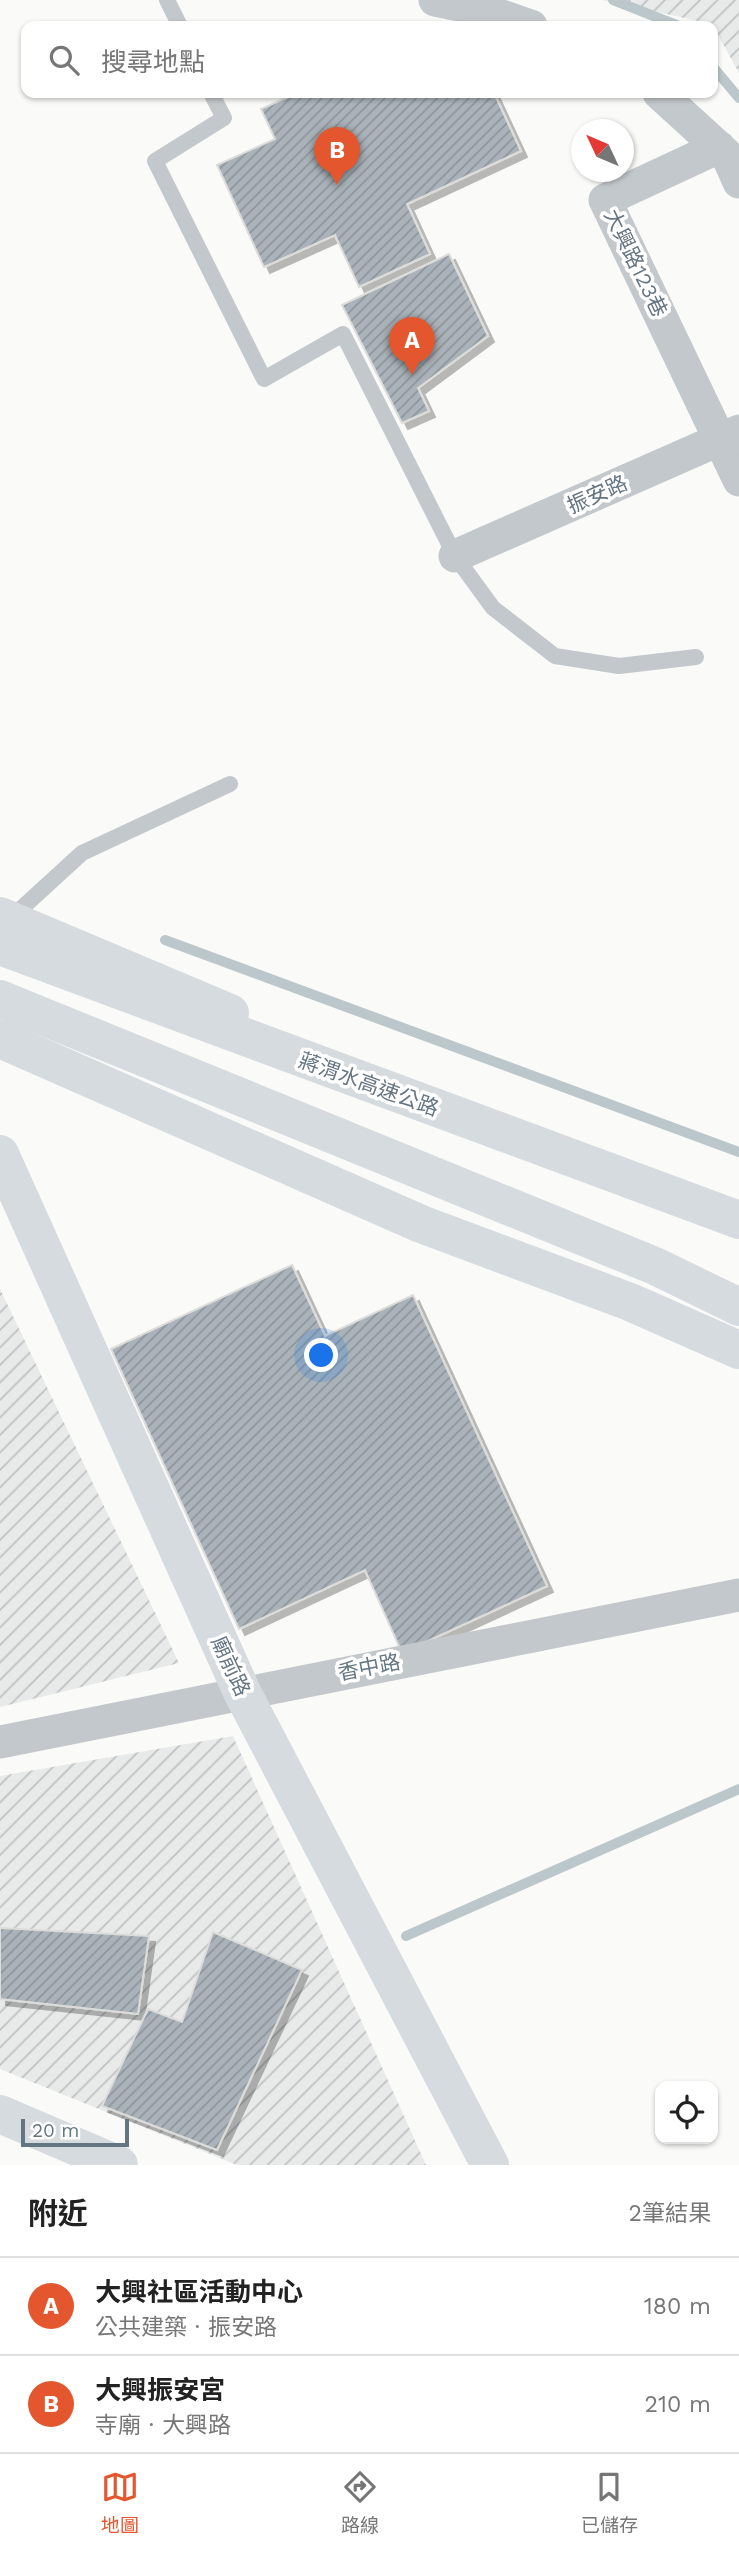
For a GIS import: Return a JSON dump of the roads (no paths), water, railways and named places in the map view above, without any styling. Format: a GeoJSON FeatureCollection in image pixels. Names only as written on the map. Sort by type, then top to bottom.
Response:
{"type":"FeatureCollection","features":[{"type":"Feature","properties":{"kind":"main road"},"geometry":{"type":"LineString","coordinates":[[3,927],[491,1123],[739,1205]]}},
{"type":"Feature","properties":{"kind":"main road","name":"蔣渭水高速公路"},"geometry":{"type":"LineString","coordinates":[[3,927],[739,1220]]}},
{"type":"Feature","properties":{"kind":"main road"},"geometry":{"type":"LineString","coordinates":[[0,999],[655,1266],[739,1307]]}},
{"type":"Feature","properties":{"kind":"main road"},"geometry":{"type":"LineString","coordinates":[[0,1039],[421,1224],[630,1302],[739,1350]]}},
{"type":"Feature","properties":{"kind":"main road","name":"廟前路"},"geometry":{"type":"LineString","coordinates":[[0,1154],[242,1692],[490,2165]]}},
{"type":"Feature","properties":{"kind":"main road"},"geometry":{"type":"LineString","coordinates":[[0,2114],[119,2165]]}},
{"type":"Feature","properties":{"kind":"street"},"geometry":{"type":"LineString","coordinates":[[435,0],[484,10],[516,21]]}},
{"type":"Feature","properties":{"kind":"street"},"geometry":{"type":"LineString","coordinates":[[665,98],[727,155],[739,183]]}},
{"type":"Feature","properties":{"kind":"street","name":"大興路123巷"},"geometry":{"type":"LineString","coordinates":[[719,147],[605,200],[729,436]]}},
{"type":"Feature","properties":{"kind":"street"},"geometry":{"type":"LineString","coordinates":[[729,436],[739,480]]}},
{"type":"Feature","properties":{"kind":"street","name":"振安路"},"geometry":{"type":"LineString","coordinates":[[455,556],[729,436]]}},
{"type":"Feature","properties":{"kind":"street","name":"香中路"},"geometry":{"type":"LineString","coordinates":[[0,1742],[739,1595]]}},
{"type":"Feature","properties":{"kind":"lane"},"geometry":{"type":"LineString","coordinates":[[167,0],[178,21]]}},
{"type":"Feature","properties":{"kind":"lane"},"geometry":{"type":"LineString","coordinates":[[214,98],[224,118],[155,161],[264,379],[343,334],[455,556],[494,608],[555,656],[619,666],[696,657]]}},
{"type":"Feature","properties":{"kind":"lane"},"geometry":{"type":"LineString","coordinates":[[3,927],[82,853],[230,784]]}},
{"type":"Feature","properties":{"kind":"waterway"},"geometry":{"type":"LineString","coordinates":[[613,0],[666,21]]}},
{"type":"Feature","properties":{"kind":"waterway"},"geometry":{"type":"LineString","coordinates":[[718,73],[739,98]]}},
{"type":"Feature","properties":{"kind":"waterway"},"geometry":{"type":"LineString","coordinates":[[165,940],[739,1152]]}},
{"type":"Feature","properties":{"kind":"waterway"},"geometry":{"type":"LineString","coordinates":[[406,1936],[739,1789]]}},
{"type":"Feature","properties":{"kind":"place","name":"大興振安宮"},"geometry":{"type":"Point","coordinates":[337,185]}},
{"type":"Feature","properties":{"kind":"place","name":"大興社區活動中心"},"geometry":{"type":"Point","coordinates":[412,375]}}]}
